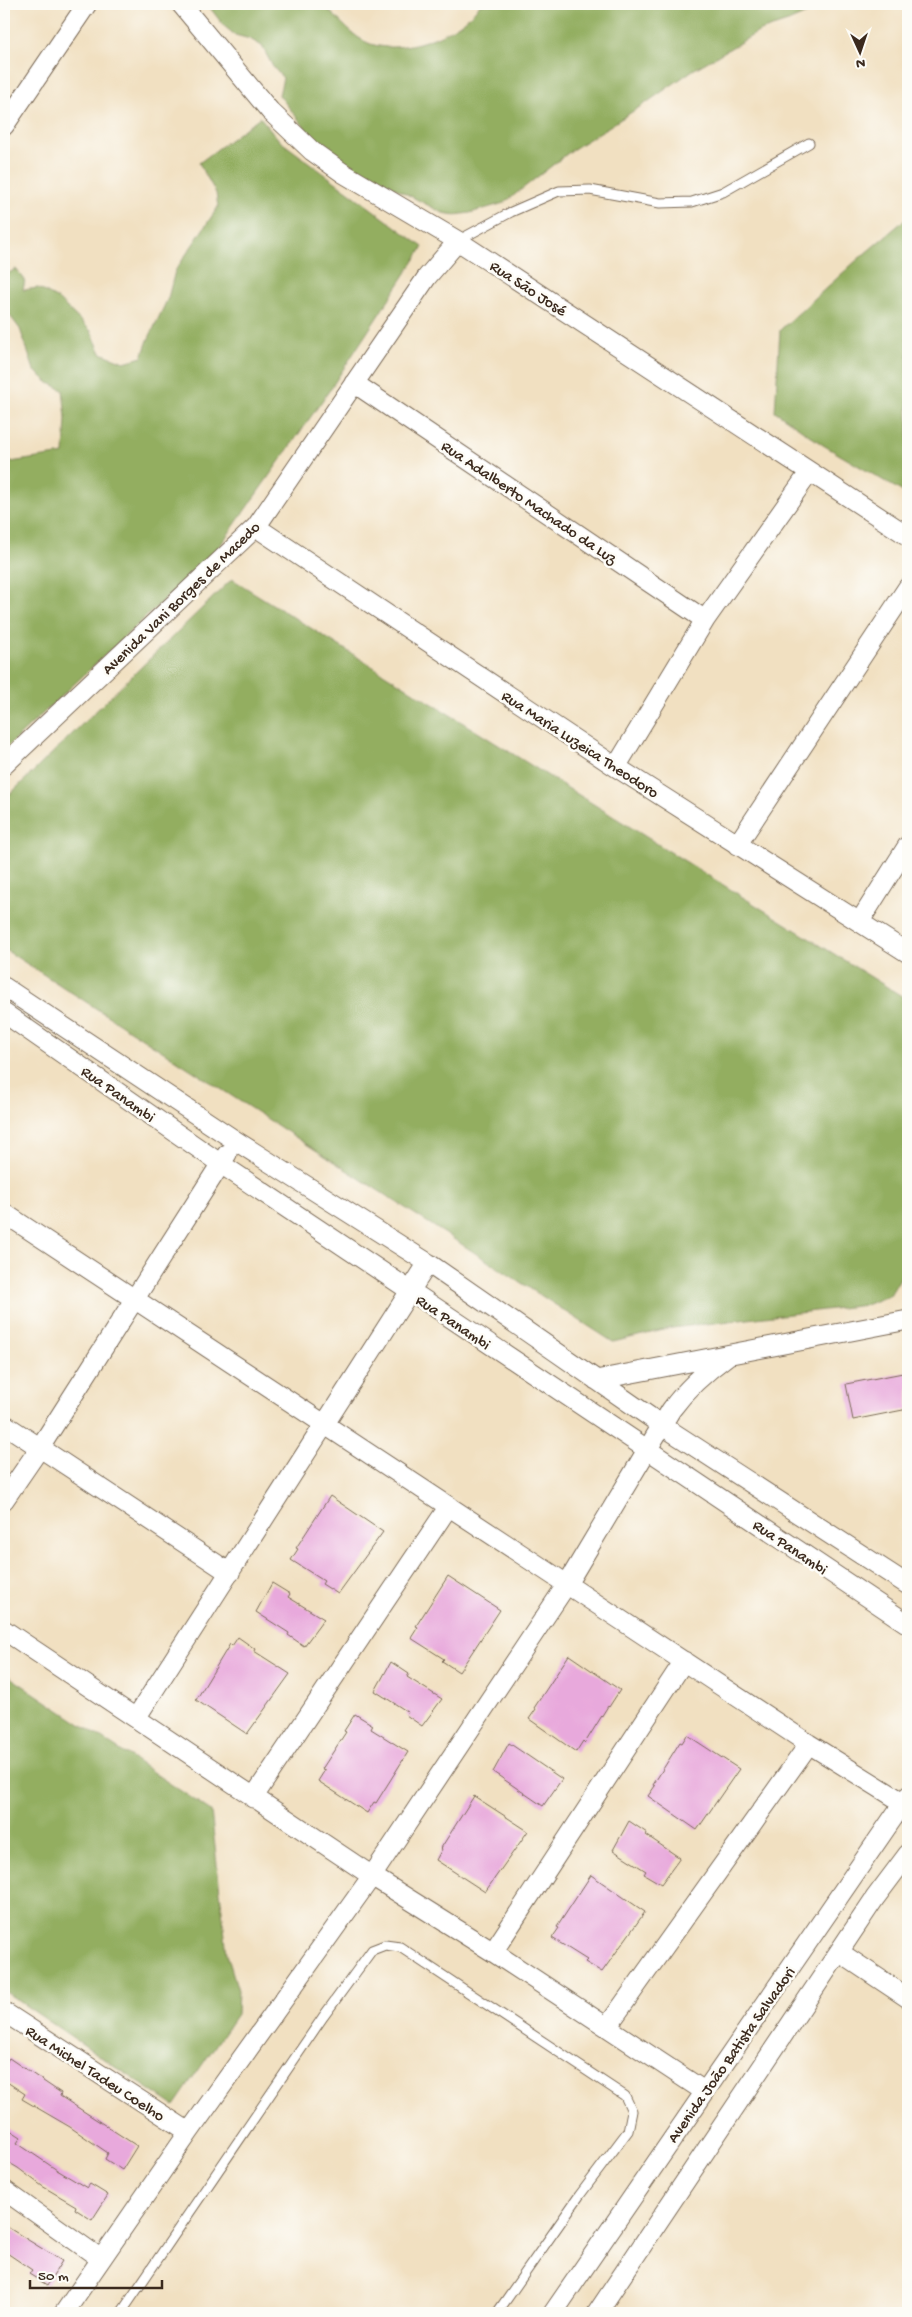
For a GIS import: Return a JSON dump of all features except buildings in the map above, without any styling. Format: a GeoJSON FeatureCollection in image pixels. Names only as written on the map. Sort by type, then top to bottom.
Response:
{"type":"FeatureCollection","features":[{"type":"Feature","properties":{"kind":"street"},"geometry":{"type":"LineString","coordinates":[[4,126],[87,4]]}},
{"type":"Feature","properties":{"kind":"street","name":"Rua São José"},"geometry":{"type":"LineString","coordinates":[[181,4],[270,111],[312,151],[343,173],[458,241],[908,536]]}},
{"type":"Feature","properties":{"kind":"street","name":"Avenida Vani Borges de Macedo"},"geometry":{"type":"LineString","coordinates":[[4,765],[256,527],[428,277],[458,241]]}},
{"type":"Feature","properties":{"kind":"street","name":"Rua Adalberto Machado da Luz"},"geometry":{"type":"LineString","coordinates":[[354,383],[705,620]]}},
{"type":"Feature","properties":{"kind":"street"},"geometry":{"type":"LineString","coordinates":[[616,767],[705,620],[810,473]]}},
{"type":"Feature","properties":{"kind":"street","name":"Rua Maria Luzeica Theodoro"},"geometry":{"type":"LineString","coordinates":[[256,527],[616,767],[908,953]]}},
{"type":"Feature","properties":{"kind":"street"},"geometry":{"type":"LineString","coordinates":[[738,845],[908,587]]}},
{"type":"Feature","properties":{"kind":"street"},"geometry":{"type":"LineString","coordinates":[[860,921],[908,845]]}},
{"type":"Feature","properties":{"kind":"street","name":"Rua Panambi"},"geometry":{"type":"LineString","coordinates":[[4,987],[236,1141],[428,1263],[663,1426],[908,1585]]}},
{"type":"Feature","properties":{"kind":"street","name":"Rua Panambi"},"geometry":{"type":"LineString","coordinates":[[4,1013],[221,1164],[908,1624]]}},
{"type":"Feature","properties":{"kind":"street"},"geometry":{"type":"LineString","coordinates":[[4,1500],[236,1141]]}},
{"type":"Feature","properties":{"kind":"street"},"geometry":{"type":"LineString","coordinates":[[4,1213],[809,1744],[906,1799]]}},
{"type":"Feature","properties":{"kind":"street"},"geometry":{"type":"LineString","coordinates":[[136,1718],[428,1263]]}},
{"type":"Feature","properties":{"kind":"street"},"geometry":{"type":"LineString","coordinates":[[596,1380],[908,1320]]}},
{"type":"Feature","properties":{"kind":"street"},"geometry":{"type":"LineString","coordinates":[[64,2313],[189,2132],[372,1876],[567,1584],[684,1391],[727,1356]]}},
{"type":"Feature","properties":{"kind":"street"},"geometry":{"type":"LineString","coordinates":[[4,1424],[230,1573]]}},
{"type":"Feature","properties":{"kind":"street"},"geometry":{"type":"LineString","coordinates":[[253,1798],[448,1506]]}},
{"type":"Feature","properties":{"kind":"street"},"geometry":{"type":"LineString","coordinates":[[4,1630],[253,1798],[493,1952],[704,2091]]}},
{"type":"Feature","properties":{"kind":"street"},"geometry":{"type":"LineString","coordinates":[[493,1952],[684,1661]]}},
{"type":"Feature","properties":{"kind":"street"},"geometry":{"type":"LineString","coordinates":[[607,2027],[809,1744]]}},
{"type":"Feature","properties":{"kind":"street","name":"Avenida João Batista Salvadori"},"geometry":{"type":"LineString","coordinates":[[553,2313],[906,1799]]}},
{"type":"Feature","properties":{"kind":"street","name":"Avenida João Batista Salvadori"},"geometry":{"type":"LineString","coordinates":[[597,2313],[875,1898],[908,1854]]}},
{"type":"Feature","properties":{"kind":"street"},"geometry":{"type":"LineString","coordinates":[[839,1952],[908,1998]]}},
{"type":"Feature","properties":{"kind":"street","name":"Rua Michel Tadeu Coelho"},"geometry":{"type":"LineString","coordinates":[[4,2012],[189,2132]]}},
{"type":"Feature","properties":{"kind":"street"},"geometry":{"type":"LineString","coordinates":[[4,2190],[101,2259]]}},
{"type":"Feature","properties":{"kind":"lane"},"geometry":{"type":"LineString","coordinates":[[458,241],[511,212],[559,192],[590,190],[660,203],[692,202],[723,192],[809,143]]}},
{"type":"Feature","properties":{"kind":"lane"},"geometry":{"type":"LineString","coordinates":[[121,2313],[323,2017],[372,1950],[385,1945],[400,1947],[625,2096],[632,2111],[628,2131],[579,2196],[498,2313]]}},
{"type":"Feature","properties":{"kind":"green space"},"geometry":{"type":"Polygon","coordinates":[[[207,4],[320,4],[352,33],[364,41],[377,46],[393,47],[410,45],[444,34],[471,15],[480,4],[829,4],[788,22],[760,31],[693,70],[646,103],[572,150],[504,203],[470,213],[455,215],[443,213],[337,158],[313,138],[279,95],[283,78],[273,67],[262,46],[250,39],[235,35],[224,26],[207,4]]]}},
{"type":"Feature","properties":{"kind":"green space"},"geometry":{"type":"Polygon","coordinates":[[[260,117],[280,141],[423,247],[329,391],[217,550],[4,750],[4,463],[64,454],[66,418],[63,390],[49,383],[34,370],[20,329],[4,308],[4,273],[5,275],[16,269],[25,280],[23,290],[38,288],[58,299],[91,331],[101,353],[124,362],[142,357],[168,298],[175,271],[218,207],[216,193],[199,163],[260,117]]]}},
{"type":"Feature","properties":{"kind":"green space"},"geometry":{"type":"Polygon","coordinates":[[[908,217],[908,495],[823,445],[775,411],[780,330],[857,260],[908,217]]]}},
{"type":"Feature","properties":{"kind":"green space"},"geometry":{"type":"Polygon","coordinates":[[[232,579],[908,1000],[908,1265],[890,1295],[866,1305],[672,1328],[613,1342],[4,949],[4,800],[232,579]]]}},
{"type":"Feature","properties":{"kind":"green space"},"geometry":{"type":"Polygon","coordinates":[[[4,1673],[211,1811],[227,1954],[238,1990],[237,2014],[174,2106],[4,1991],[4,1673]]]}}]}
